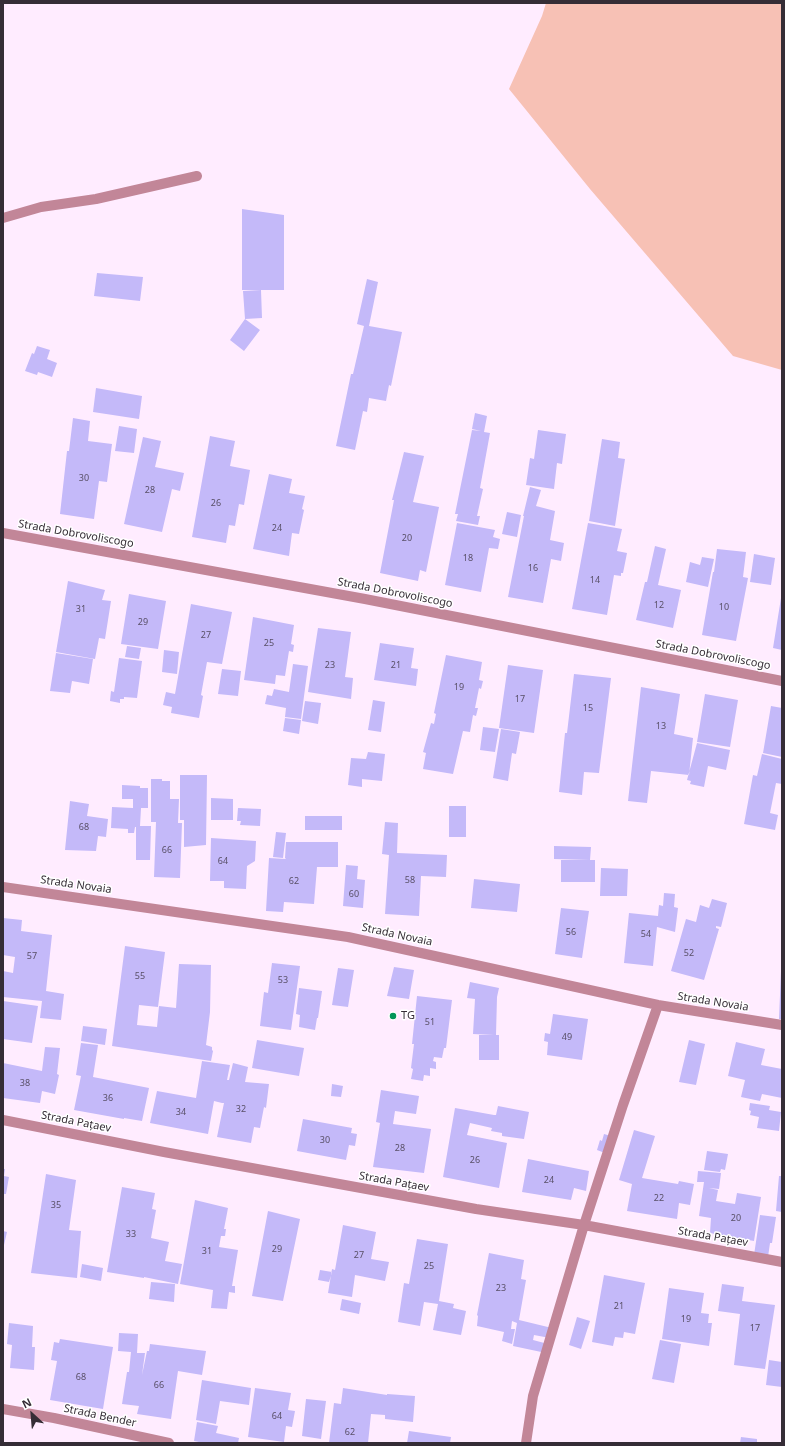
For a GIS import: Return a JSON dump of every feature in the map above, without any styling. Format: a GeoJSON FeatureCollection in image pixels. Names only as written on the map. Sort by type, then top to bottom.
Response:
{"type":"FeatureCollection","features":[{"type":"Feature","properties":{"kind":"street"},"geometry":{"type":"LineString","coordinates":[[3,218],[41,207],[96,199],[196,176]]}},
{"type":"Feature","properties":{"kind":"street","name":"Strada Dobrovoliscogo"},"geometry":{"type":"LineString","coordinates":[[3,533],[365,599],[782,681]]}},
{"type":"Feature","properties":{"kind":"street","name":"Strada Novaia"},"geometry":{"type":"LineString","coordinates":[[3,887],[348,936],[658,1005],[782,1025]]}},
{"type":"Feature","properties":{"kind":"street"},"geometry":{"type":"LineString","coordinates":[[526,1443],[533,1396],[584,1225],[623,1105],[658,1005]]}},
{"type":"Feature","properties":{"kind":"street","name":"Strada Pațaev"},"geometry":{"type":"LineString","coordinates":[[3,1120],[164,1152],[476,1209],[584,1225],[782,1262]]}},
{"type":"Feature","properties":{"kind":"street","name":"Strada Bender"},"geometry":{"type":"LineString","coordinates":[[3,1409],[54,1418],[169,1443]]}},
{"type":"Feature","properties":{"kind":"shaded area"},"geometry":{"type":"Polygon","coordinates":[[[546,3],[782,3],[782,370],[733,356],[590,189],[509,89],[542,16],[546,3]]]}},
{"type":"Feature","properties":{"kind":"building"},"geometry":{"type":"Polygon","coordinates":[[[242,209],[284,215],[284,290],[242,290],[242,209]]]}},
{"type":"Feature","properties":{"kind":"building"},"geometry":{"type":"Polygon","coordinates":[[[97,273],[143,277],[140,301],[94,296],[97,273]]]}},
{"type":"Feature","properties":{"kind":"building"},"geometry":{"type":"Polygon","coordinates":[[[367,279],[378,282],[369,326],[402,332],[391,386],[389,385],[386,401],[369,398],[367,412],[363,411],[355,450],[336,446],[351,374],[353,374],[364,326],[357,324],[367,279]]]}},
{"type":"Feature","properties":{"kind":"building"},"geometry":{"type":"Polygon","coordinates":[[[261,290],[262,318],[245,319],[243,291],[261,290]]]}},
{"type":"Feature","properties":{"kind":"building"},"geometry":{"type":"Polygon","coordinates":[[[245,319],[260,330],[244,351],[230,340],[245,319]]]}},
{"type":"Feature","properties":{"kind":"building"},"geometry":{"type":"Polygon","coordinates":[[[37,346],[50,350],[47,359],[57,363],[52,377],[38,372],[37,375],[25,371],[32,353],[34,354],[37,346]]]}},
{"type":"Feature","properties":{"kind":"building"},"geometry":{"type":"Polygon","coordinates":[[[96,388],[142,396],[139,419],[93,412],[96,388]]]}},
{"type":"Feature","properties":{"kind":"building"},"geometry":{"type":"Polygon","coordinates":[[[475,413],[487,416],[484,432],[490,433],[480,488],[483,489],[477,516],[480,516],[478,525],[456,521],[458,514],[455,514],[472,430],[481,431],[472,429],[475,413]]]}},
{"type":"Feature","properties":{"kind":"building"},"geometry":{"type":"Polygon","coordinates":[[[73,418],[90,421],[88,441],[112,444],[107,482],[99,481],[94,519],[60,514],[67,451],[69,451],[73,418]]]}},
{"type":"Feature","properties":{"kind":"building"},"geometry":{"type":"Polygon","coordinates":[[[119,426],[137,429],[134,453],[115,451],[119,426]]]}},
{"type":"Feature","properties":{"kind":"building"},"geometry":{"type":"Polygon","coordinates":[[[538,430],[566,434],[562,464],[557,463],[554,489],[526,485],[530,458],[534,459],[538,430]]]}},
{"type":"Feature","properties":{"kind":"building"},"geometry":{"type":"Polygon","coordinates":[[[210,436],[235,441],[230,466],[250,470],[244,505],[239,504],[235,526],[229,525],[226,543],[192,537],[210,436]]]}},
{"type":"Feature","properties":{"kind":"building"},"geometry":{"type":"Polygon","coordinates":[[[143,437],[161,441],[155,467],[184,473],[180,491],[172,489],[162,532],[124,524],[143,437]]]}},
{"type":"Feature","properties":{"kind":"building"},"geometry":{"type":"Polygon","coordinates":[[[602,439],[620,442],[618,458],[625,459],[615,526],[589,521],[602,439]]]}},
{"type":"Feature","properties":{"kind":"building"},"geometry":{"type":"Polygon","coordinates":[[[404,452],[424,456],[413,502],[439,507],[426,572],[420,570],[418,581],[380,573],[394,500],[392,500],[404,452]]]}},
{"type":"Feature","properties":{"kind":"building"},"geometry":{"type":"Polygon","coordinates":[[[269,474],[292,479],[289,493],[305,496],[299,534],[292,533],[289,556],[253,549],[269,474]]]}},
{"type":"Feature","properties":{"kind":"building"},"geometry":{"type":"Polygon","coordinates":[[[530,487],[541,490],[536,506],[555,511],[550,540],[564,543],[561,561],[551,559],[543,603],[508,597],[530,487]]]}},
{"type":"Feature","properties":{"kind":"building"},"geometry":{"type":"Polygon","coordinates":[[[507,512],[521,515],[517,537],[502,534],[507,512]]]}},
{"type":"Feature","properties":{"kind":"building"},"geometry":{"type":"Polygon","coordinates":[[[457,523],[495,530],[493,537],[500,539],[498,549],[489,548],[481,592],[445,585],[457,523]]]}},
{"type":"Feature","properties":{"kind":"building"},"geometry":{"type":"Polygon","coordinates":[[[588,523],[622,529],[617,551],[627,553],[623,573],[621,573],[621,576],[614,575],[607,615],[572,609],[588,523]]]}},
{"type":"Feature","properties":{"kind":"building"},"geometry":{"type":"Polygon","coordinates":[[[655,546],[666,549],[658,585],[681,590],[673,628],[636,620],[645,582],[647,582],[655,546]]]}},
{"type":"Feature","properties":{"kind":"building"},"geometry":{"type":"Polygon","coordinates":[[[717,549],[746,552],[743,577],[748,578],[736,641],[702,635],[717,549]]]}},
{"type":"Feature","properties":{"kind":"building"},"geometry":{"type":"Polygon","coordinates":[[[754,554],[775,558],[771,585],[750,582],[754,554]]]}},
{"type":"Feature","properties":{"kind":"building"},"geometry":{"type":"Polygon","coordinates":[[[702,557],[714,559],[708,587],[686,582],[690,562],[700,565],[702,557]]]}},
{"type":"Feature","properties":{"kind":"building"},"geometry":{"type":"Polygon","coordinates":[[[68,581],[105,590],[102,600],[111,601],[105,639],[99,638],[95,659],[56,652],[68,581]]]}},
{"type":"Feature","properties":{"kind":"building"},"geometry":{"type":"Polygon","coordinates":[[[129,594],[166,601],[158,649],[121,644],[129,594]]]}},
{"type":"Feature","properties":{"kind":"building"},"geometry":{"type":"Polygon","coordinates":[[[782,598],[782,650],[773,648],[782,598]]]}},
{"type":"Feature","properties":{"kind":"building"},"geometry":{"type":"Polygon","coordinates":[[[191,604],[232,612],[222,664],[207,662],[201,695],[203,696],[199,718],[171,713],[172,707],[163,705],[166,692],[175,694],[191,604]]]}},
{"type":"Feature","properties":{"kind":"building"},"geometry":{"type":"Polygon","coordinates":[[[253,617],[294,625],[291,644],[294,645],[293,652],[289,651],[285,676],[276,675],[275,684],[244,680],[253,617]]]}},
{"type":"Feature","properties":{"kind":"building"},"geometry":{"type":"Polygon","coordinates":[[[318,628],[351,632],[345,677],[353,678],[351,699],[308,692],[318,628]]]}},
{"type":"Feature","properties":{"kind":"building"},"geometry":{"type":"Polygon","coordinates":[[[380,643],[414,648],[411,668],[418,669],[416,686],[374,680],[380,643]]]}},
{"type":"Feature","properties":{"kind":"building"},"geometry":{"type":"Polygon","coordinates":[[[127,646],[141,648],[139,659],[125,657],[127,646]]]}},
{"type":"Feature","properties":{"kind":"building"},"geometry":{"type":"Polygon","coordinates":[[[164,650],[179,652],[177,674],[162,672],[164,650]]]}},
{"type":"Feature","properties":{"kind":"building"},"geometry":{"type":"Polygon","coordinates":[[[56,653],[93,659],[89,684],[72,681],[70,693],[50,691],[56,653]]]}},
{"type":"Feature","properties":{"kind":"building"},"geometry":{"type":"Polygon","coordinates":[[[446,655],[482,662],[479,680],[483,681],[481,689],[479,688],[475,708],[478,708],[476,716],[473,715],[470,732],[463,731],[453,774],[423,769],[426,753],[423,752],[431,723],[434,724],[436,714],[434,713],[446,655]]]}},
{"type":"Feature","properties":{"kind":"building"},"geometry":{"type":"Polygon","coordinates":[[[119,658],[142,661],[137,698],[124,697],[124,699],[120,699],[120,703],[110,701],[111,691],[114,692],[119,658]]]}},
{"type":"Feature","properties":{"kind":"building"},"geometry":{"type":"Polygon","coordinates":[[[293,664],[308,666],[301,719],[285,717],[286,708],[265,704],[267,695],[272,696],[274,689],[289,692],[293,664]]]}},
{"type":"Feature","properties":{"kind":"building"},"geometry":{"type":"Polygon","coordinates":[[[508,665],[543,670],[534,733],[499,728],[508,665]]]}},
{"type":"Feature","properties":{"kind":"building"},"geometry":{"type":"Polygon","coordinates":[[[222,669],[241,671],[238,696],[218,694],[222,669]]]}},
{"type":"Feature","properties":{"kind":"building"},"geometry":{"type":"Polygon","coordinates":[[[574,674],[611,678],[599,773],[584,772],[582,795],[559,792],[565,733],[567,733],[574,674]]]}},
{"type":"Feature","properties":{"kind":"building"},"geometry":{"type":"Polygon","coordinates":[[[641,687],[680,694],[674,734],[693,738],[689,775],[651,771],[647,803],[628,801],[641,687]]]}},
{"type":"Feature","properties":{"kind":"building"},"geometry":{"type":"Polygon","coordinates":[[[705,694],[738,700],[730,747],[697,742],[705,694]]]}},
{"type":"Feature","properties":{"kind":"building"},"geometry":{"type":"Polygon","coordinates":[[[373,700],[385,702],[381,732],[368,730],[373,700]]]}},
{"type":"Feature","properties":{"kind":"building"},"geometry":{"type":"Polygon","coordinates":[[[305,701],[321,703],[318,724],[302,721],[305,701]]]}},
{"type":"Feature","properties":{"kind":"building"},"geometry":{"type":"Polygon","coordinates":[[[771,706],[782,708],[782,757],[763,753],[771,706]]]}},
{"type":"Feature","properties":{"kind":"building"},"geometry":{"type":"Polygon","coordinates":[[[285,718],[301,720],[299,734],[283,731],[285,718]]]}},
{"type":"Feature","properties":{"kind":"building"},"geometry":{"type":"Polygon","coordinates":[[[483,727],[499,729],[495,752],[480,750],[483,727]]]}},
{"type":"Feature","properties":{"kind":"building"},"geometry":{"type":"Polygon","coordinates":[[[501,729],[520,732],[516,754],[512,753],[508,781],[493,778],[501,729]]]}},
{"type":"Feature","properties":{"kind":"building"},"geometry":{"type":"Polygon","coordinates":[[[697,743],[730,750],[726,770],[708,766],[704,787],[690,784],[691,781],[687,780],[697,743]]]}},
{"type":"Feature","properties":{"kind":"building"},"geometry":{"type":"Polygon","coordinates":[[[368,752],[385,754],[382,781],[362,779],[362,787],[348,785],[351,758],[366,759],[368,752]]]}},
{"type":"Feature","properties":{"kind":"building"},"geometry":{"type":"Polygon","coordinates":[[[762,754],[782,759],[782,784],[776,783],[770,813],[778,815],[775,830],[744,824],[753,775],[757,776],[762,754]]]}},
{"type":"Feature","properties":{"kind":"building"},"geometry":{"type":"Polygon","coordinates":[[[180,775],[207,775],[206,845],[184,847],[184,820],[180,820],[180,775]]]}},
{"type":"Feature","properties":{"kind":"building"},"geometry":{"type":"Polygon","coordinates":[[[151,779],[170,781],[170,799],[179,799],[178,823],[182,823],[180,878],[154,877],[156,822],[151,822],[151,779]]]}},
{"type":"Feature","properties":{"kind":"building"},"geometry":{"type":"Polygon","coordinates":[[[122,785],[148,788],[148,808],[141,808],[140,826],[151,826],[150,860],[136,860],[136,827],[134,833],[128,833],[128,829],[111,828],[112,807],[133,808],[133,799],[122,799],[122,785]]]}},
{"type":"Feature","properties":{"kind":"building"},"geometry":{"type":"Polygon","coordinates":[[[211,798],[233,799],[233,820],[211,820],[211,798]]]}},
{"type":"Feature","properties":{"kind":"building"},"geometry":{"type":"Polygon","coordinates":[[[70,801],[89,804],[87,816],[108,819],[106,837],[98,836],[96,851],[65,850],[70,801]]]}},
{"type":"Feature","properties":{"kind":"building"},"geometry":{"type":"Polygon","coordinates":[[[449,806],[466,806],[466,837],[449,837],[449,806]]]}},
{"type":"Feature","properties":{"kind":"building"},"geometry":{"type":"Polygon","coordinates":[[[238,808],[261,809],[260,826],[240,825],[241,821],[237,821],[238,808]]]}},
{"type":"Feature","properties":{"kind":"building"},"geometry":{"type":"Polygon","coordinates":[[[305,816],[342,816],[342,830],[305,830],[305,816]]]}},
{"type":"Feature","properties":{"kind":"building"},"geometry":{"type":"Polygon","coordinates":[[[385,822],[398,823],[397,853],[447,855],[446,877],[421,876],[419,916],[385,914],[389,855],[382,854],[385,822]]]}},
{"type":"Feature","properties":{"kind":"building"},"geometry":{"type":"Polygon","coordinates":[[[276,832],[286,833],[283,858],[273,857],[276,832]]]}},
{"type":"Feature","properties":{"kind":"building"},"geometry":{"type":"Polygon","coordinates":[[[211,838],[256,841],[255,861],[247,866],[246,889],[224,888],[224,881],[210,881],[211,838]]]}},
{"type":"Feature","properties":{"kind":"building"},"geometry":{"type":"Polygon","coordinates":[[[286,842],[338,842],[338,867],[317,867],[314,904],[284,902],[283,912],[266,911],[269,858],[286,859],[286,842]]]}},
{"type":"Feature","properties":{"kind":"building"},"geometry":{"type":"Polygon","coordinates":[[[554,846],[591,847],[590,860],[554,859],[554,846]]]}},
{"type":"Feature","properties":{"kind":"building"},"geometry":{"type":"Polygon","coordinates":[[[561,860],[595,860],[595,882],[561,882],[561,860]]]}},
{"type":"Feature","properties":{"kind":"building"},"geometry":{"type":"Polygon","coordinates":[[[346,865],[358,866],[357,879],[365,880],[363,908],[343,906],[346,865]]]}},
{"type":"Feature","properties":{"kind":"building"},"geometry":{"type":"Polygon","coordinates":[[[601,868],[628,869],[627,896],[600,896],[601,868]]]}},
{"type":"Feature","properties":{"kind":"building"},"geometry":{"type":"Polygon","coordinates":[[[474,879],[520,884],[517,912],[471,908],[474,879]]]}},
{"type":"Feature","properties":{"kind":"building"},"geometry":{"type":"Polygon","coordinates":[[[664,893],[675,894],[674,907],[678,908],[675,932],[657,927],[653,966],[624,963],[629,913],[658,916],[659,905],[663,906],[664,893]]]}},
{"type":"Feature","properties":{"kind":"building"},"geometry":{"type":"Polygon","coordinates":[[[712,899],[727,903],[721,927],[716,926],[716,928],[719,929],[704,980],[671,971],[686,919],[696,922],[700,905],[709,908],[712,899]]]}},
{"type":"Feature","properties":{"kind":"building"},"geometry":{"type":"Polygon","coordinates":[[[561,908],[589,911],[582,958],[555,954],[561,908]]]}},
{"type":"Feature","properties":{"kind":"building"},"geometry":{"type":"Polygon","coordinates":[[[3,918],[22,920],[21,931],[52,935],[46,991],[64,994],[61,1020],[40,1018],[42,1001],[3,997],[3,971],[13,973],[15,957],[3,955],[3,918]]]}},
{"type":"Feature","properties":{"kind":"building"},"geometry":{"type":"Polygon","coordinates":[[[125,946],[165,952],[158,1007],[139,1005],[137,1025],[157,1027],[159,1006],[176,1008],[179,964],[211,965],[210,1012],[206,1045],[212,1047],[213,1051],[211,1061],[112,1046],[125,946]]]}},
{"type":"Feature","properties":{"kind":"building"},"geometry":{"type":"Polygon","coordinates":[[[272,963],[300,966],[291,1030],[260,1026],[264,992],[268,993],[272,963]]]}},
{"type":"Feature","properties":{"kind":"building"},"geometry":{"type":"Polygon","coordinates":[[[394,967],[414,970],[409,999],[387,996],[394,967]]]}},
{"type":"Feature","properties":{"kind":"building"},"geometry":{"type":"Polygon","coordinates":[[[338,968],[354,970],[348,1007],[332,1005],[338,968]]]}},
{"type":"Feature","properties":{"kind":"building"},"geometry":{"type":"Polygon","coordinates":[[[781,971],[782,1019],[779,1019],[781,971]]]}},
{"type":"Feature","properties":{"kind":"building"},"geometry":{"type":"Polygon","coordinates":[[[470,982],[499,988],[497,997],[496,1035],[499,1035],[499,1060],[479,1060],[479,1035],[494,1035],[473,1034],[475,999],[467,998],[470,982]]]}},
{"type":"Feature","properties":{"kind":"building"},"geometry":{"type":"Polygon","coordinates":[[[299,988],[322,991],[315,1030],[299,1027],[300,1015],[296,1014],[299,988]]]}},
{"type":"Feature","properties":{"kind":"building"},"geometry":{"type":"Polygon","coordinates":[[[417,996],[452,1000],[446,1048],[444,1048],[442,1058],[434,1057],[433,1061],[436,1062],[436,1069],[430,1068],[430,1076],[424,1075],[423,1081],[411,1079],[414,1044],[412,1044],[417,996]]]}},
{"type":"Feature","properties":{"kind":"building"},"geometry":{"type":"Polygon","coordinates":[[[3,1001],[38,1006],[32,1043],[3,1039],[3,1001]]]}},
{"type":"Feature","properties":{"kind":"building"},"geometry":{"type":"Polygon","coordinates":[[[553,1014],[588,1019],[582,1060],[547,1055],[548,1042],[544,1041],[545,1033],[550,1034],[553,1014]]]}},
{"type":"Feature","properties":{"kind":"building"},"geometry":{"type":"Polygon","coordinates":[[[83,1026],[107,1029],[105,1045],[81,1041],[83,1026]]]}},
{"type":"Feature","properties":{"kind":"building"},"geometry":{"type":"Polygon","coordinates":[[[257,1040],[304,1048],[299,1076],[252,1068],[257,1040]]]}},
{"type":"Feature","properties":{"kind":"building"},"geometry":{"type":"Polygon","coordinates":[[[689,1040],[705,1044],[696,1085],[679,1082],[689,1040]]]}},
{"type":"Feature","properties":{"kind":"building"},"geometry":{"type":"Polygon","coordinates":[[[736,1042],[765,1049],[761,1065],[782,1069],[782,1098],[762,1094],[760,1101],[741,1097],[745,1080],[728,1076],[736,1042]]]}},
{"type":"Feature","properties":{"kind":"building"},"geometry":{"type":"Polygon","coordinates":[[[81,1043],[98,1045],[93,1077],[149,1088],[142,1121],[74,1110],[81,1076],[76,1075],[81,1043]]]}},
{"type":"Feature","properties":{"kind":"building"},"geometry":{"type":"Polygon","coordinates":[[[45,1047],[60,1048],[57,1074],[59,1075],[55,1094],[42,1091],[40,1103],[3,1098],[3,1063],[42,1071],[45,1047]]]}},
{"type":"Feature","properties":{"kind":"building"},"geometry":{"type":"Polygon","coordinates":[[[202,1061],[230,1065],[227,1080],[229,1080],[233,1063],[248,1067],[245,1082],[269,1084],[266,1108],[264,1107],[260,1128],[254,1127],[251,1143],[217,1137],[224,1103],[214,1101],[208,1134],[150,1123],[157,1091],[196,1098],[202,1061]]]}},
{"type":"Feature","properties":{"kind":"building"},"geometry":{"type":"Polygon","coordinates":[[[332,1084],[343,1086],[341,1097],[331,1096],[332,1084]]]}},
{"type":"Feature","properties":{"kind":"building"},"geometry":{"type":"Polygon","coordinates":[[[381,1090],[419,1096],[416,1114],[395,1111],[393,1124],[431,1129],[424,1173],[373,1167],[380,1123],[376,1122],[381,1090]]]}},
{"type":"Feature","properties":{"kind":"building"},"geometry":{"type":"Polygon","coordinates":[[[750,1103],[770,1106],[769,1110],[781,1112],[779,1131],[757,1128],[759,1117],[750,1115],[750,1103]]]}},
{"type":"Feature","properties":{"kind":"building"},"geometry":{"type":"Polygon","coordinates":[[[498,1106],[529,1112],[524,1139],[502,1136],[502,1133],[491,1131],[492,1128],[470,1123],[467,1135],[507,1143],[499,1188],[443,1177],[455,1108],[496,1115],[498,1106]]]}},
{"type":"Feature","properties":{"kind":"building"},"geometry":{"type":"Polygon","coordinates":[[[303,1119],[352,1128],[351,1133],[357,1134],[355,1146],[349,1145],[346,1160],[297,1151],[303,1119]]]}},
{"type":"Feature","properties":{"kind":"building"},"geometry":{"type":"Polygon","coordinates":[[[634,1130],[655,1136],[642,1178],[678,1184],[679,1181],[694,1184],[690,1205],[679,1203],[677,1219],[627,1211],[632,1184],[619,1180],[634,1130]]]}},
{"type":"Feature","properties":{"kind":"building"},"geometry":{"type":"Polygon","coordinates":[[[604,1134],[611,1136],[605,1153],[597,1150],[600,1140],[602,1141],[604,1134]]]}},
{"type":"Feature","properties":{"kind":"building"},"geometry":{"type":"Polygon","coordinates":[[[707,1151],[728,1154],[725,1170],[721,1169],[720,1172],[704,1170],[707,1151]]]}},
{"type":"Feature","properties":{"kind":"building"},"geometry":{"type":"Polygon","coordinates":[[[528,1159],[589,1171],[586,1191],[574,1188],[571,1200],[522,1192],[528,1159]]]}},
{"type":"Feature","properties":{"kind":"building"},"geometry":{"type":"Polygon","coordinates":[[[3,1169],[5,1169],[4,1176],[9,1177],[6,1194],[3,1194],[3,1169]]]}},
{"type":"Feature","properties":{"kind":"building"},"geometry":{"type":"Polygon","coordinates":[[[698,1171],[721,1173],[719,1189],[709,1188],[718,1190],[716,1201],[735,1204],[737,1193],[761,1197],[754,1241],[710,1233],[711,1218],[699,1216],[704,1182],[697,1182],[698,1171]]]}},
{"type":"Feature","properties":{"kind":"building"},"geometry":{"type":"Polygon","coordinates":[[[46,1174],[76,1180],[69,1230],[81,1231],[77,1278],[31,1273],[46,1174]]]}},
{"type":"Feature","properties":{"kind":"building"},"geometry":{"type":"Polygon","coordinates":[[[779,1176],[782,1176],[782,1212],[776,1211],[779,1176]]]}},
{"type":"Feature","properties":{"kind":"building"},"geometry":{"type":"Polygon","coordinates":[[[122,1187],[155,1193],[152,1209],[156,1210],[151,1238],[169,1242],[165,1261],[182,1264],[178,1284],[144,1277],[107,1272],[122,1187]]]}},
{"type":"Feature","properties":{"kind":"building"},"geometry":{"type":"Polygon","coordinates":[[[195,1200],[228,1208],[224,1229],[226,1229],[225,1236],[221,1236],[219,1247],[238,1250],[232,1286],[235,1286],[235,1293],[229,1292],[227,1309],[211,1308],[213,1290],[180,1284],[195,1200]]]}},
{"type":"Feature","properties":{"kind":"building"},"geometry":{"type":"Polygon","coordinates":[[[268,1211],[300,1219],[283,1301],[252,1296],[268,1211]]]}},
{"type":"Feature","properties":{"kind":"building"},"geometry":{"type":"Polygon","coordinates":[[[760,1215],[776,1217],[768,1257],[754,1255],[760,1215]]]}},
{"type":"Feature","properties":{"kind":"building"},"geometry":{"type":"Polygon","coordinates":[[[343,1225],[376,1232],[371,1259],[389,1262],[385,1281],[355,1275],[352,1297],[328,1293],[332,1269],[335,1270],[343,1225]]]}},
{"type":"Feature","properties":{"kind":"building"},"geometry":{"type":"Polygon","coordinates":[[[3,1231],[7,1232],[4,1245],[3,1245],[3,1231]]]}},
{"type":"Feature","properties":{"kind":"building"},"geometry":{"type":"Polygon","coordinates":[[[417,1239],[448,1244],[439,1301],[454,1304],[453,1308],[466,1311],[461,1335],[433,1330],[438,1304],[424,1302],[420,1326],[398,1322],[404,1283],[409,1284],[417,1239]]]}},
{"type":"Feature","properties":{"kind":"building"},"geometry":{"type":"Polygon","coordinates":[[[489,1253],[524,1260],[521,1279],[526,1280],[519,1320],[552,1328],[550,1338],[534,1335],[533,1340],[548,1344],[546,1353],[513,1346],[517,1323],[512,1321],[511,1329],[515,1329],[512,1344],[502,1341],[504,1332],[477,1326],[477,1315],[489,1253]]]}},
{"type":"Feature","properties":{"kind":"building"},"geometry":{"type":"Polygon","coordinates":[[[82,1264],[103,1268],[101,1281],[80,1277],[82,1264]]]}},
{"type":"Feature","properties":{"kind":"building"},"geometry":{"type":"Polygon","coordinates":[[[320,1270],[332,1272],[329,1282],[318,1280],[320,1270]]]}},
{"type":"Feature","properties":{"kind":"building"},"geometry":{"type":"Polygon","coordinates":[[[604,1275],[645,1283],[635,1334],[624,1332],[623,1338],[615,1337],[613,1346],[592,1342],[604,1275]]]}},
{"type":"Feature","properties":{"kind":"building"},"geometry":{"type":"Polygon","coordinates":[[[151,1282],[175,1284],[174,1302],[149,1299],[151,1282]]]}},
{"type":"Feature","properties":{"kind":"building"},"geometry":{"type":"Polygon","coordinates":[[[722,1284],[744,1287],[742,1301],[775,1305],[765,1369],[734,1365],[740,1314],[718,1311],[722,1284]]]}},
{"type":"Feature","properties":{"kind":"building"},"geometry":{"type":"Polygon","coordinates":[[[669,1288],[704,1293],[701,1313],[709,1314],[708,1323],[712,1323],[709,1346],[662,1339],[669,1288]]]}},
{"type":"Feature","properties":{"kind":"building"},"geometry":{"type":"Polygon","coordinates":[[[342,1299],[361,1303],[359,1314],[340,1310],[342,1299]]]}},
{"type":"Feature","properties":{"kind":"building"},"geometry":{"type":"Polygon","coordinates":[[[577,1317],[590,1321],[581,1349],[569,1345],[577,1317]]]}},
{"type":"Feature","properties":{"kind":"building"},"geometry":{"type":"Polygon","coordinates":[[[9,1323],[33,1326],[32,1347],[35,1347],[34,1370],[10,1368],[12,1345],[7,1344],[9,1323]]]}},
{"type":"Feature","properties":{"kind":"building"},"geometry":{"type":"Polygon","coordinates":[[[119,1333],[138,1334],[137,1353],[145,1353],[142,1375],[150,1344],[206,1351],[202,1375],[178,1371],[171,1419],[137,1414],[139,1406],[122,1404],[127,1372],[129,1372],[131,1352],[118,1351],[119,1333]]]}},
{"type":"Feature","properties":{"kind":"building"},"geometry":{"type":"Polygon","coordinates":[[[60,1339],[113,1347],[103,1409],[50,1400],[57,1361],[51,1360],[54,1342],[59,1343],[60,1339]]]}},
{"type":"Feature","properties":{"kind":"building"},"geometry":{"type":"Polygon","coordinates":[[[660,1340],[681,1344],[674,1383],[652,1379],[660,1340]]]}},
{"type":"Feature","properties":{"kind":"building"},"geometry":{"type":"Polygon","coordinates":[[[769,1360],[782,1362],[782,1387],[766,1385],[769,1360]]]}},
{"type":"Feature","properties":{"kind":"building"},"geometry":{"type":"Polygon","coordinates":[[[202,1380],[251,1388],[249,1405],[220,1401],[216,1424],[196,1420],[202,1380]]]}},
{"type":"Feature","properties":{"kind":"building"},"geometry":{"type":"Polygon","coordinates":[[[255,1388],[291,1393],[288,1410],[295,1411],[292,1427],[286,1426],[284,1442],[248,1437],[255,1388]]]}},
{"type":"Feature","properties":{"kind":"building"},"geometry":{"type":"Polygon","coordinates":[[[343,1388],[387,1395],[415,1396],[413,1422],[385,1419],[385,1415],[371,1414],[368,1443],[329,1443],[334,1403],[341,1404],[343,1388]]]}},
{"type":"Feature","properties":{"kind":"building"},"geometry":{"type":"Polygon","coordinates":[[[306,1399],[326,1401],[321,1439],[302,1436],[306,1399]]]}},
{"type":"Feature","properties":{"kind":"building"},"geometry":{"type":"Polygon","coordinates":[[[197,1422],[218,1426],[216,1433],[239,1438],[238,1443],[204,1443],[194,1441],[197,1422]]]}},
{"type":"Feature","properties":{"kind":"building"},"geometry":{"type":"Polygon","coordinates":[[[409,1431],[451,1437],[450,1443],[407,1443],[409,1431]]]}},
{"type":"Feature","properties":{"kind":"building"},"geometry":{"type":"Polygon","coordinates":[[[741,1437],[757,1439],[757,1443],[740,1443],[741,1437]]]}},
{"type":"Feature","properties":{"kind":"place","name":"TG"},"geometry":{"type":"Point","coordinates":[393,1016]}}]}
